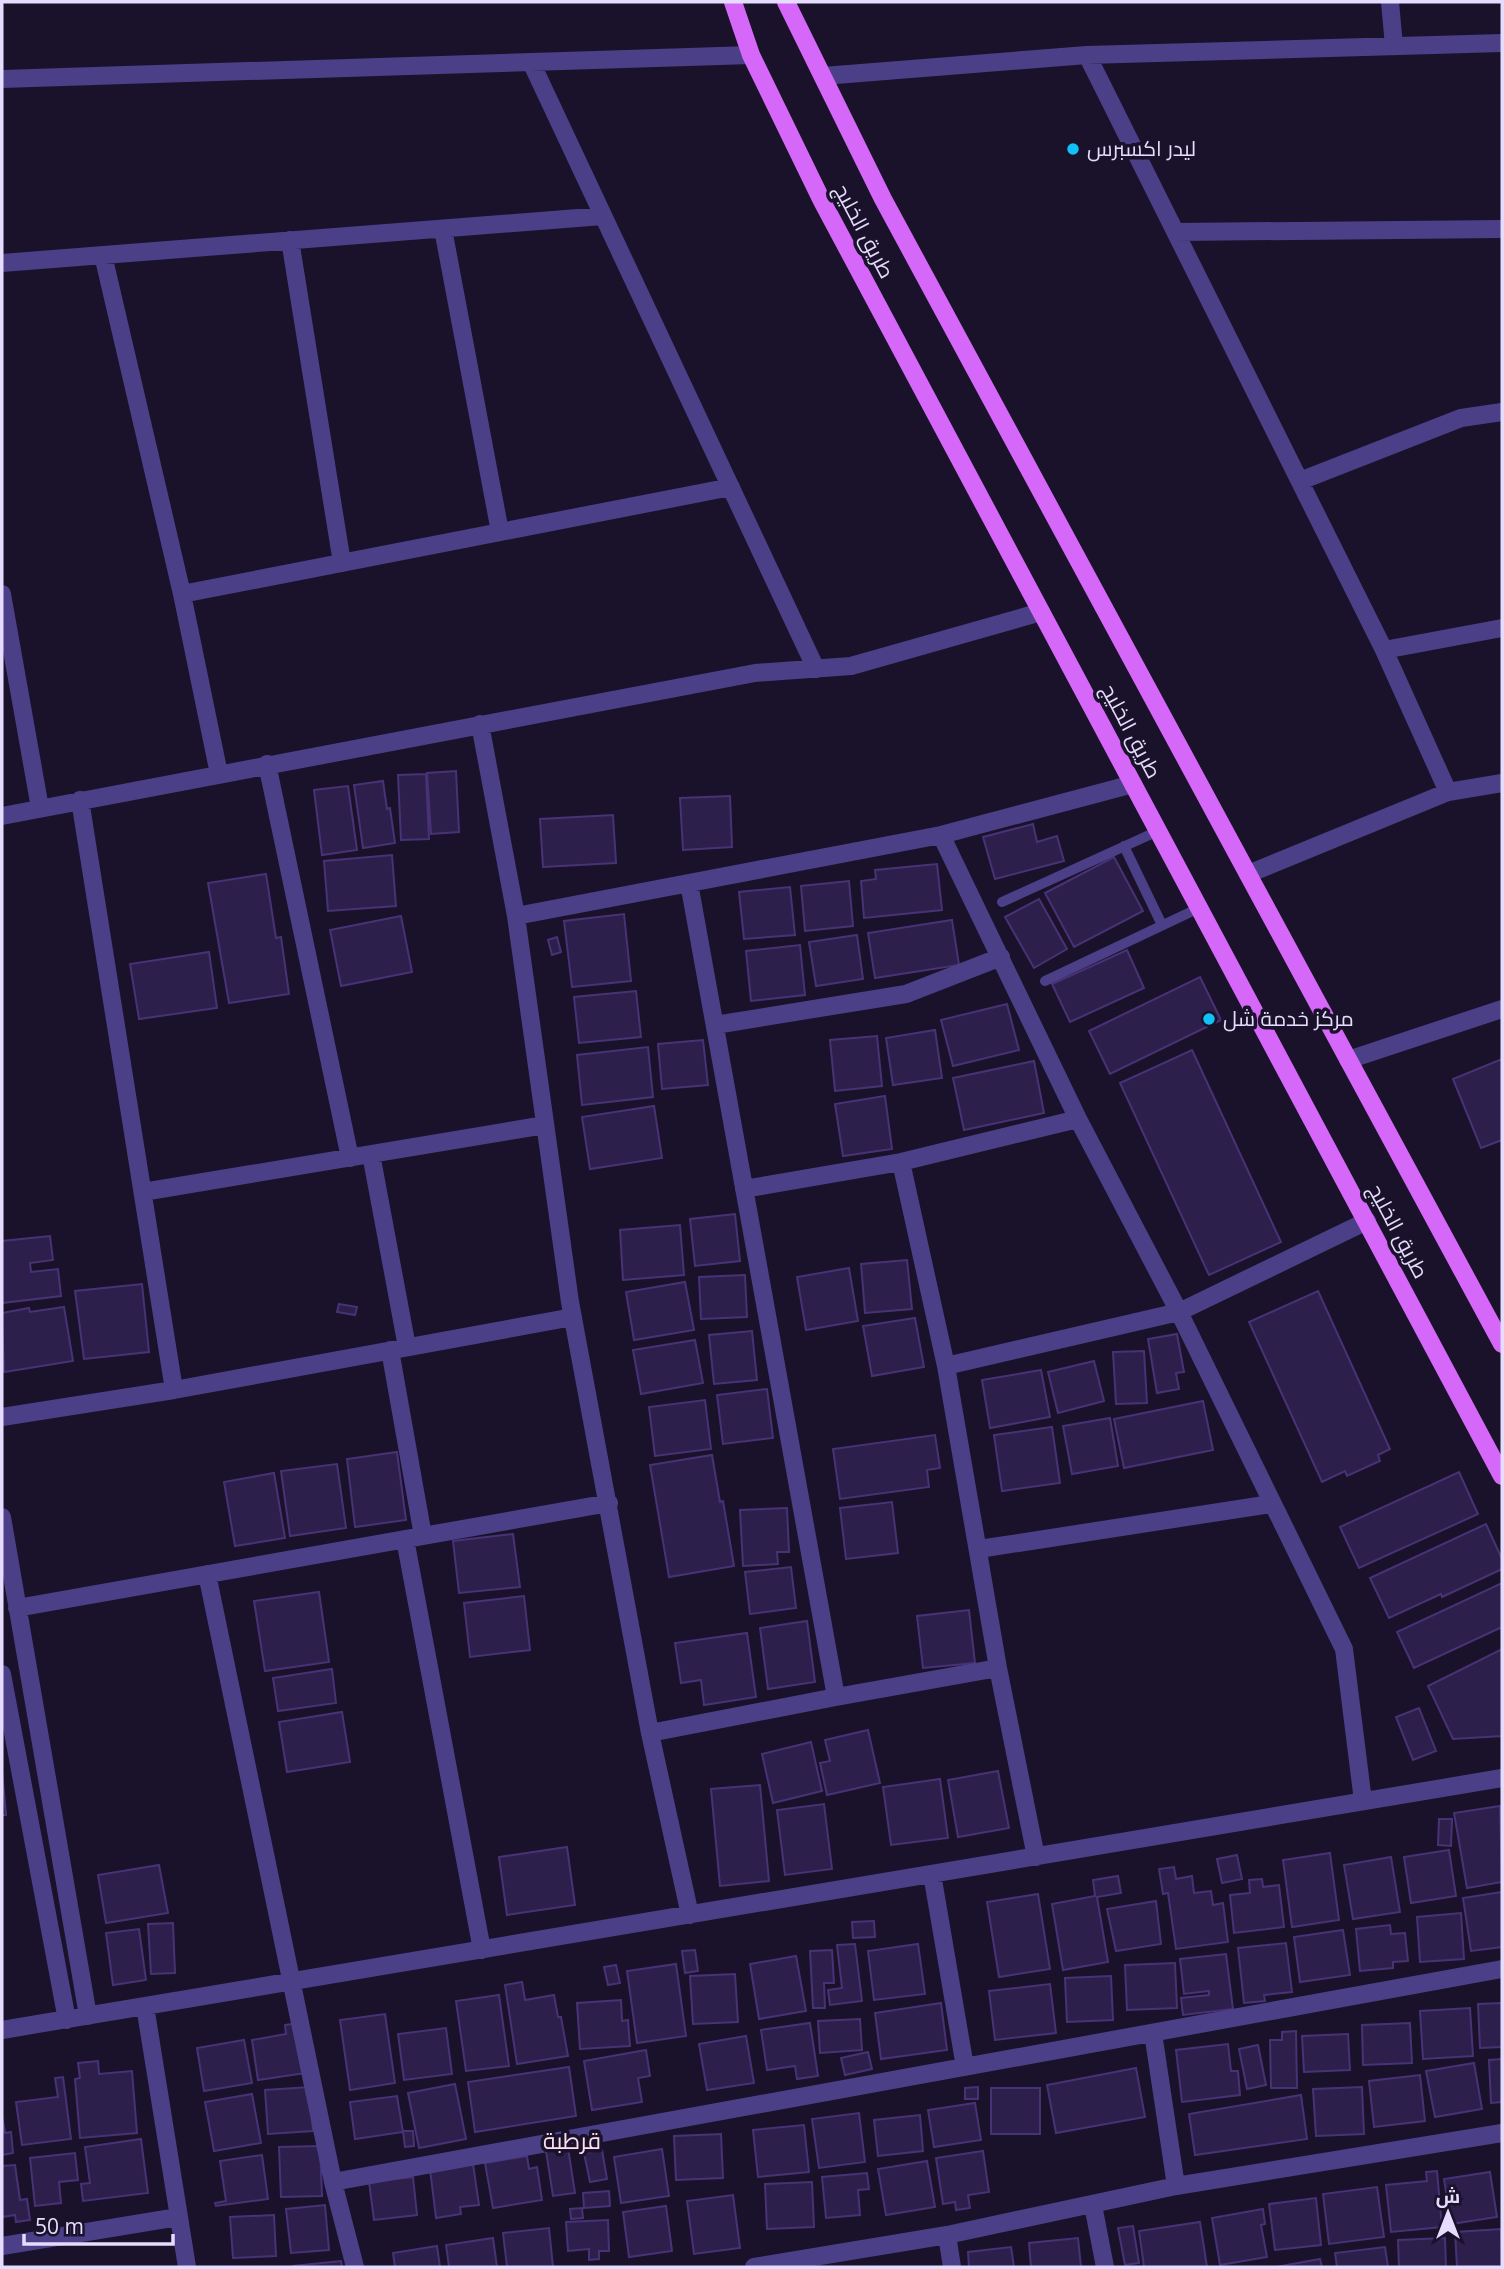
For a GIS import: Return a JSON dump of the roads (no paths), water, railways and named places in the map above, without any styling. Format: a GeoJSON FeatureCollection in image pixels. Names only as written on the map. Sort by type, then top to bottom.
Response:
{"type":"FeatureCollection","features":[{"type":"Feature","properties":{"kind":"main road","name":"طريق الخليج"},"geometry":{"type":"LineString","coordinates":[[733,2],[751,55],[822,201],[1502,1476]]}},
{"type":"Feature","properties":{"kind":"main road","name":"طريق الخليج"},"geometry":{"type":"LineString","coordinates":[[786,2],[883,199],[1502,1344]]}},
{"type":"Feature","properties":{"kind":"street"},"geometry":{"type":"LineString","coordinates":[[1390,2],[1394,46]]}},
{"type":"Feature","properties":{"kind":"street"},"geometry":{"type":"LineString","coordinates":[[823,76],[1087,55],[1502,43]]}},
{"type":"Feature","properties":{"kind":"street"},"geometry":{"type":"LineString","coordinates":[[2,79],[751,55]]}},
{"type":"Feature","properties":{"kind":"street"},"geometry":{"type":"LineString","coordinates":[[1087,55],[1384,650],[1448,792]]}},
{"type":"Feature","properties":{"kind":"street"},"geometry":{"type":"LineString","coordinates":[[531,62],[816,669]]}},
{"type":"Feature","properties":{"kind":"street"},"geometry":{"type":"LineString","coordinates":[[2,263],[603,216]]}},
{"type":"Feature","properties":{"kind":"street"},"geometry":{"type":"LineString","coordinates":[[443,229],[500,532]]}},
{"type":"Feature","properties":{"kind":"street"},"geometry":{"type":"LineString","coordinates":[[1176,232],[1502,229]]}},
{"type":"Feature","properties":{"kind":"street"},"geometry":{"type":"LineString","coordinates":[[290,240],[342,563]]}},
{"type":"Feature","properties":{"kind":"street"},"geometry":{"type":"LineString","coordinates":[[103,255],[182,594],[219,774]]}},
{"type":"Feature","properties":{"kind":"street"},"geometry":{"type":"LineString","coordinates":[[1300,481],[1461,418],[1502,412]]}},
{"type":"Feature","properties":{"kind":"street"},"geometry":{"type":"LineString","coordinates":[[182,594],[731,487]]}},
{"type":"Feature","properties":{"kind":"street"},"geometry":{"type":"LineString","coordinates":[[2,594],[40,808]]}},
{"type":"Feature","properties":{"kind":"street"},"geometry":{"type":"LineString","coordinates":[[2,816],[755,673],[852,666],[1041,612]]}},
{"type":"Feature","properties":{"kind":"street"},"geometry":{"type":"LineString","coordinates":[[1384,650],[1502,628]]}},
{"type":"Feature","properties":{"kind":"street"},"geometry":{"type":"LineString","coordinates":[[480,724],[516,916],[573,1317],[650,1733],[690,1915]]}},
{"type":"Feature","properties":{"kind":"street"},"geometry":{"type":"LineString","coordinates":[[267,764],[350,1158]]}},
{"type":"Feature","properties":{"kind":"street"},"geometry":{"type":"LineString","coordinates":[[1248,874],[1448,792],[1502,783]]}},
{"type":"Feature","properties":{"kind":"street"},"geometry":{"type":"LineString","coordinates":[[516,916],[941,835],[1133,784]]}},
{"type":"Feature","properties":{"kind":"street"},"geometry":{"type":"LineString","coordinates":[[80,800],[174,1390]]}},
{"type":"Feature","properties":{"kind":"street"},"geometry":{"type":"LineString","coordinates":[[941,835],[1078,1119],[1180,1312],[1344,1649],[1363,1801]]}},
{"type":"Feature","properties":{"kind":"street"},"geometry":{"type":"LineString","coordinates":[[689,883],[836,1697]]}},
{"type":"Feature","properties":{"kind":"street"},"geometry":{"type":"LineString","coordinates":[[715,1025],[906,994],[1001,957]]}},
{"type":"Feature","properties":{"kind":"street"},"geometry":{"type":"LineString","coordinates":[[1348,1060],[1502,1009]]}},
{"type":"Feature","properties":{"kind":"street"},"geometry":{"type":"LineString","coordinates":[[744,1189],[901,1162],[1078,1119]]}},
{"type":"Feature","properties":{"kind":"street"},"geometry":{"type":"LineString","coordinates":[[143,1192],[545,1125]]}},
{"type":"Feature","properties":{"kind":"street"},"geometry":{"type":"LineString","coordinates":[[371,1154],[398,1349],[414,1538],[482,1950]]}},
{"type":"Feature","properties":{"kind":"street"},"geometry":{"type":"LineString","coordinates":[[901,1162],[946,1366],[998,1668],[1036,1857]]}},
{"type":"Feature","properties":{"kind":"street"},"geometry":{"type":"LineString","coordinates":[[946,1366],[1180,1312],[1367,1221]]}},
{"type":"Feature","properties":{"kind":"street"},"geometry":{"type":"LineString","coordinates":[[2,1417],[174,1390],[573,1317]]}},
{"type":"Feature","properties":{"kind":"street"},"geometry":{"type":"LineString","coordinates":[[17,1608],[609,1503]]}},
{"type":"Feature","properties":{"kind":"street"},"geometry":{"type":"LineString","coordinates":[[979,1549],[1272,1504]]}},
{"type":"Feature","properties":{"kind":"street"},"geometry":{"type":"LineString","coordinates":[[2,1517],[88,2016]]}},
{"type":"Feature","properties":{"kind":"street"},"geometry":{"type":"LineString","coordinates":[[207,1574],[334,2182],[355,2267]]}},
{"type":"Feature","properties":{"kind":"street"},"geometry":{"type":"LineString","coordinates":[[650,1733],[998,1668]]}},
{"type":"Feature","properties":{"kind":"street"},"geometry":{"type":"LineString","coordinates":[[2,1674],[67,2020]]}},
{"type":"Feature","properties":{"kind":"street"},"geometry":{"type":"LineString","coordinates":[[2,2031],[1502,1779]]}},
{"type":"Feature","properties":{"kind":"street"},"geometry":{"type":"LineString","coordinates":[[932,1874],[965,2067]]}},
{"type":"Feature","properties":{"kind":"street"},"geometry":{"type":"LineString","coordinates":[[334,2182],[1502,1969]]}},
{"type":"Feature","properties":{"kind":"street"},"geometry":{"type":"LineString","coordinates":[[145,2006],[187,2267]]}},
{"type":"Feature","properties":{"kind":"street"},"geometry":{"type":"LineString","coordinates":[[1153,2033],[1176,2186]]}},
{"type":"Feature","properties":{"kind":"street"},"geometry":{"type":"LineString","coordinates":[[754,2267],[787,2265],[947,2235],[1176,2186],[1502,2133]]}},
{"type":"Feature","properties":{"kind":"street"},"geometry":{"type":"LineString","coordinates":[[1093,2205],[1105,2267]]}},
{"type":"Feature","properties":{"kind":"street"},"geometry":{"type":"LineString","coordinates":[[2,2246],[178,2217]]}},
{"type":"Feature","properties":{"kind":"street"},"geometry":{"type":"LineString","coordinates":[[947,2235],[952,2267]]}},
{"type":"Feature","properties":{"kind":"lane"},"geometry":{"type":"LineString","coordinates":[[1002,902],[1158,831]]}},
{"type":"Feature","properties":{"kind":"lane"},"geometry":{"type":"LineString","coordinates":[[1124,846],[1162,925]]}},
{"type":"Feature","properties":{"kind":"lane"},"geometry":{"type":"LineString","coordinates":[[1045,981],[1199,908]]}},
{"type":"Feature","properties":{"kind":"place","name":"ليدر اكسبرس"},"geometry":{"type":"Point","coordinates":[1073,149]}},
{"type":"Feature","properties":{"kind":"place","name":"مركز خدمة شل"},"geometry":{"type":"Point","coordinates":[1209,1019]}},
{"type":"Feature","properties":{"kind":"district","name":"قرطبة"},"geometry":{"type":"Point","coordinates":[572,2141]}}]}
